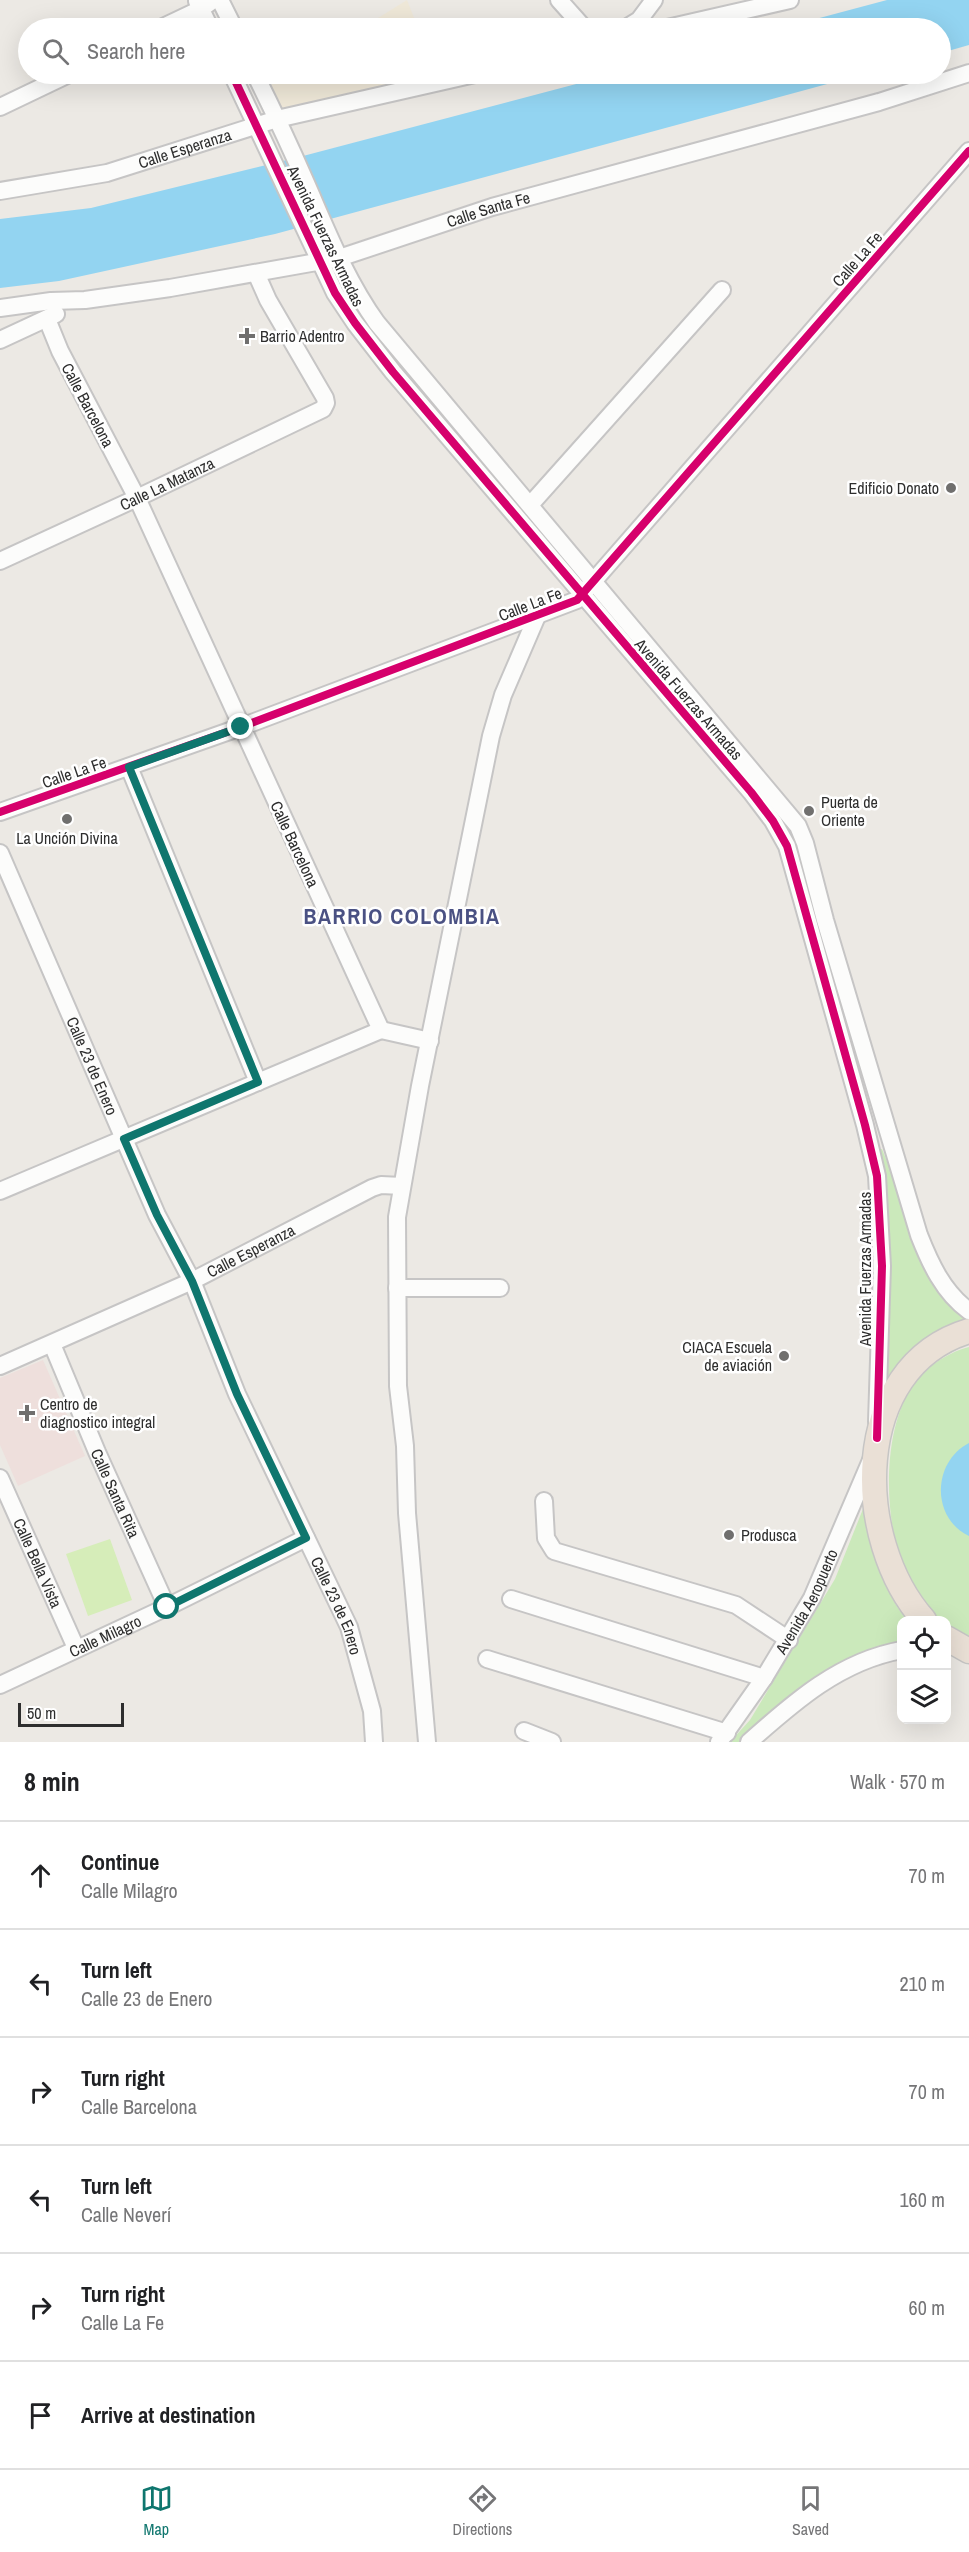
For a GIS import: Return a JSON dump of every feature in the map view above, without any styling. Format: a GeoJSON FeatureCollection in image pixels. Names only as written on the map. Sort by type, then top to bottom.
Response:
{"type":"FeatureCollection","features":[{"type":"Feature","properties":{"kind":"highway"},"geometry":{"type":"LineString","coordinates":[[920,1616],[908,1602],[894,1578],[885,1552],[874,1494],[876,1444],[889,1404],[908,1370],[938,1344],[969,1331]]}},
{"type":"Feature","properties":{"kind":"street"},"geometry":{"type":"LineString","coordinates":[[220,0],[229,18]]}},
{"type":"Feature","properties":{"kind":"street"},"geometry":{"type":"LineString","coordinates":[[559,0],[575,18]]}},
{"type":"Feature","properties":{"kind":"street"},"geometry":{"type":"LineString","coordinates":[[638,18],[654,0]]}},
{"type":"Feature","properties":{"kind":"street"},"geometry":{"type":"LineString","coordinates":[[710,18],[790,0]]}},
{"type":"Feature","properties":{"kind":"street"},"geometry":{"type":"LineString","coordinates":[[178,18],[203,3],[207,18]]}},
{"type":"Feature","properties":{"kind":"street","name":"Calle Santa Fe"},"geometry":{"type":"LineString","coordinates":[[951,79],[969,73]]}},
{"type":"Feature","properties":{"kind":"street"},"geometry":{"type":"LineString","coordinates":[[0,107],[48,84]]}},
{"type":"Feature","properties":{"kind":"street","name":"Avenida Fuerzas Armadas"},"geometry":{"type":"LineString","coordinates":[[237,84],[316,255],[355,324],[393,372],[751,792],[773,821],[787,846],[865,1125],[877,1176],[882,1266],[876,1444]]}},
{"type":"Feature","properties":{"kind":"street","name":"Avenida Fuerzas Armadas"},"geometry":{"type":"LineString","coordinates":[[260,84],[357,295],[377,323],[798,826],[919,1235],[930,1263],[943,1283],[958,1303],[969,1311]]}},
{"type":"Feature","properties":{"kind":"street","name":"Calle Esperanza"},"geometry":{"type":"LineString","coordinates":[[0,191],[107,173],[279,122],[434,84]]}},
{"type":"Feature","properties":{"kind":"street","name":"Calle Santa Fe"},"geometry":{"type":"LineString","coordinates":[[0,308],[51,301],[85,300],[256,273],[316,255],[337,253],[492,207],[845,112],[934,84]]}},
{"type":"Feature","properties":{"kind":"street","name":"Calle La Fe"},"geometry":{"type":"LineString","coordinates":[[0,812],[241,727],[577,600],[969,151]]}},
{"type":"Feature","properties":{"kind":"street","name":"Calle La Matanza"},"geometry":{"type":"LineString","coordinates":[[0,561],[322,409],[326,403],[325,398],[268,300],[256,273]]}},
{"type":"Feature","properties":{"kind":"street"},"geometry":{"type":"LineString","coordinates":[[530,505],[722,290]]}},
{"type":"Feature","properties":{"kind":"street"},"geometry":{"type":"LineString","coordinates":[[0,340],[85,300]]}},
{"type":"Feature","properties":{"kind":"street","name":"Calle Barcelona"},"geometry":{"type":"LineString","coordinates":[[47,319],[60,351],[137,498],[381,1030]]}},
{"type":"Feature","properties":{"kind":"street"},"geometry":{"type":"LineString","coordinates":[[427,1742],[407,1514],[405,1446],[398,1386],[397,1217],[491,736],[503,695],[537,616]]}},
{"type":"Feature","properties":{"kind":"street"},"geometry":{"type":"LineString","coordinates":[[129,767],[258,1082]]}},
{"type":"Feature","properties":{"kind":"street","name":"Calle 23 de Enero"},"geometry":{"type":"LineString","coordinates":[[0,853],[157,1215],[192,1281],[237,1394],[349,1627],[372,1711],[374,1742]]}},
{"type":"Feature","properties":{"kind":"street"},"geometry":{"type":"LineString","coordinates":[[0,1191],[381,1030],[430,1041]]}},
{"type":"Feature","properties":{"kind":"street","name":"Calle Esperanza"},"geometry":{"type":"LineString","coordinates":[[0,1366],[192,1281],[372,1188],[381,1185],[402,1186]]}},
{"type":"Feature","properties":{"kind":"street"},"geometry":{"type":"LineString","coordinates":[[397,1288],[500,1288]]}},
{"type":"Feature","properties":{"kind":"street","name":"Calle Santa Rita"},"geometry":{"type":"LineString","coordinates":[[52,1344],[167,1607]]}},
{"type":"Feature","properties":{"kind":"street","name":"Avenida Aeropuerto"},"geometry":{"type":"LineString","coordinates":[[723,1738],[789,1640],[812,1598],[876,1444]]}},
{"type":"Feature","properties":{"kind":"street","name":"Calle Bella Vista"},"geometry":{"type":"LineString","coordinates":[[0,1478],[76,1648]]}},
{"type":"Feature","properties":{"kind":"street"},"geometry":{"type":"LineString","coordinates":[[544,1501],[546,1538],[554,1551],[736,1605],[789,1640]]}},
{"type":"Feature","properties":{"kind":"street","name":"Calle Milagro"},"geometry":{"type":"LineString","coordinates":[[0,1685],[167,1607],[306,1538]]}},
{"type":"Feature","properties":{"kind":"street"},"geometry":{"type":"LineString","coordinates":[[512,1599],[764,1678]]}},
{"type":"Feature","properties":{"kind":"street"},"geometry":{"type":"LineString","coordinates":[[749,1742],[818,1684],[865,1660],[897,1651]]}},
{"type":"Feature","properties":{"kind":"street"},"geometry":{"type":"LineString","coordinates":[[487,1659],[723,1738]]}},
{"type":"Feature","properties":{"kind":"street"},"geometry":{"type":"LineString","coordinates":[[524,1731],[552,1742]]}},
{"type":"Feature","properties":{"kind":"shaded area"},"geometry":{"type":"Polygon","coordinates":[[[407,0],[414,18],[378,18],[407,0]]]}},
{"type":"Feature","properties":{"kind":"shaded area"},"geometry":{"type":"Polygon","coordinates":[[[273,84],[395,84],[283,111],[271,85],[273,84]]]}},
{"type":"Feature","properties":{"kind":"shaded area"},"geometry":{"type":"Polygon","coordinates":[[[43,1360],[85,1456],[18,1486],[0,1445],[0,1378],[43,1360]]]}},
{"type":"Feature","properties":{"kind":"green space"},"geometry":{"type":"Polygon","coordinates":[[[882,1149],[896,1184],[955,1308],[969,1321],[928,1337],[898,1365],[884,1390],[889,1319],[887,1264],[877,1150],[882,1149]]]}},
{"type":"Feature","properties":{"kind":"green space"},"geometry":{"type":"Polygon","coordinates":[[[969,1347],[969,1637],[951,1630],[951,1616],[932,1616],[909,1583],[893,1530],[889,1500],[892,1442],[898,1416],[908,1393],[926,1370],[942,1358],[969,1347]]]}},
{"type":"Feature","properties":{"kind":"green space"},"geometry":{"type":"Polygon","coordinates":[[[865,1504],[875,1550],[885,1581],[891,1596],[905,1616],[897,1616],[897,1648],[861,1656],[742,1742],[730,1742],[750,1720],[835,1579],[865,1504]]]}},
{"type":"Feature","properties":{"kind":"green space"},"geometry":{"type":"Polygon","coordinates":[[[110,1539],[132,1600],[88,1616],[66,1554],[110,1539]]]}},
{"type":"Feature","properties":{"kind":"water"},"geometry":{"type":"Polygon","coordinates":[[[887,0],[969,0],[969,45],[951,50],[951,18],[820,18],[887,0]]]}},
{"type":"Feature","properties":{"kind":"water"},"geometry":{"type":"Polygon","coordinates":[[[576,84],[827,84],[275,234],[59,281],[0,288],[0,219],[91,208],[303,156],[576,84]]]}},
{"type":"Feature","properties":{"kind":"water"},"geometry":{"type":"Polygon","coordinates":[[[969,1443],[969,1536],[957,1528],[948,1517],[941,1490],[948,1463],[969,1443]]]}},
{"type":"Feature","properties":{"kind":"cycle path"},"geometry":{"type":"LineString","coordinates":[[237,84],[335,293],[355,323],[393,372],[751,792],[773,821],[787,846],[865,1125],[877,1176],[882,1266],[877,1438]]}},
{"type":"Feature","properties":{"kind":"cycle path"},"geometry":{"type":"LineString","coordinates":[[0,812],[241,727],[577,600],[969,151]]}},
{"type":"Feature","properties":{"kind":"place","name":"Barrio Adentro"},"geometry":{"type":"Point","coordinates":[247,336]}},
{"type":"Feature","properties":{"kind":"place","name":"Edificio Donato"},"geometry":{"type":"Point","coordinates":[951,488]}},
{"type":"Feature","properties":{"kind":"place","name":"Puerta de Oriente"},"geometry":{"type":"Point","coordinates":[809,811]}},
{"type":"Feature","properties":{"kind":"place","name":"La Unción Divina"},"geometry":{"type":"Point","coordinates":[67,819]}},
{"type":"Feature","properties":{"kind":"place","name":"CIACA Escuela de aviación"},"geometry":{"type":"Point","coordinates":[784,1356]}},
{"type":"Feature","properties":{"kind":"place","name":"Centro de diagnostico integral"},"geometry":{"type":"Point","coordinates":[27,1413]}},
{"type":"Feature","properties":{"kind":"place","name":"Produsca"},"geometry":{"type":"Point","coordinates":[729,1535]}},
{"type":"Feature","properties":{"kind":"district","name":"BARRIO COLOMBIA"},"geometry":{"type":"Point","coordinates":[402,916]}},
{"type":"Feature","properties":{"kind":"route"},"geometry":{"type":"LineString","coordinates":[[167,1607],[306,1538],[237,1394],[192,1281],[157,1215],[124,1139],[258,1082],[129,767],[241,727]]}}]}
